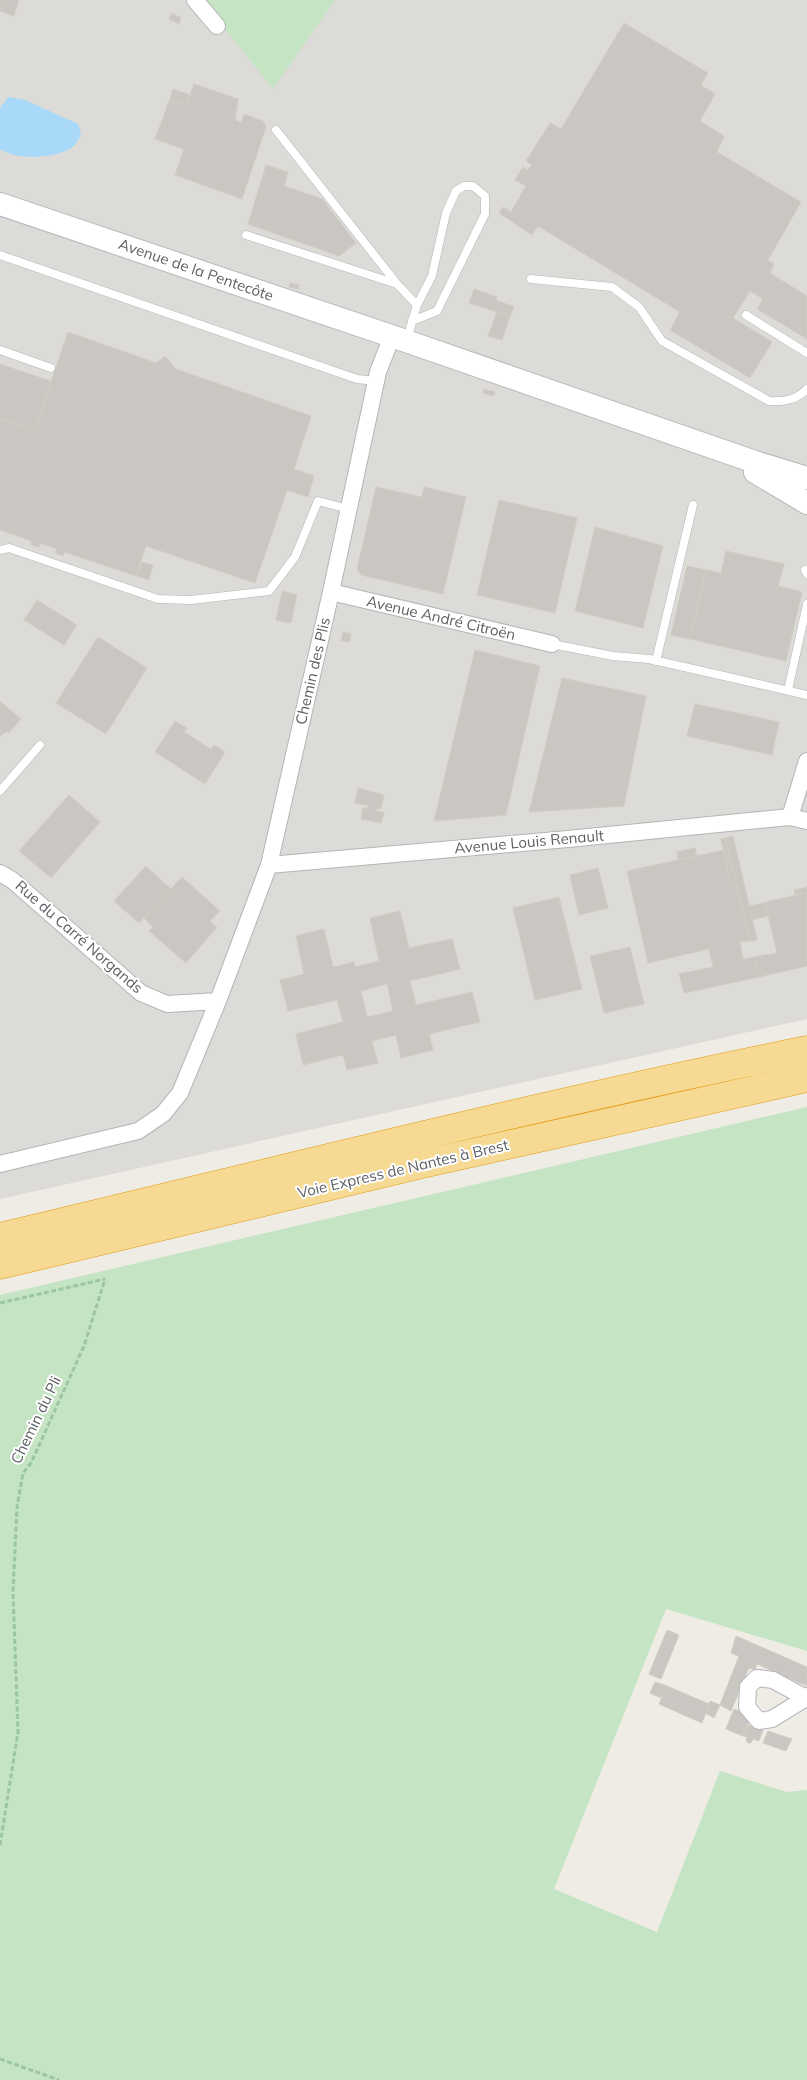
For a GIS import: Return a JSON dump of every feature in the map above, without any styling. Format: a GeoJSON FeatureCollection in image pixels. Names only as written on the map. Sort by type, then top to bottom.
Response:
{"type":"FeatureCollection","features":[{"type":"Feature","properties":{"kind":"highway","name":"Voie Express de Nantes à Brest"},"geometry":{"type":"LineString","coordinates":[[0,1237],[505,1116],[670,1078],[807,1050]]}},
{"type":"Feature","properties":{"kind":"highway","name":"Voie Express de Nantes à Brest"},"geometry":{"type":"LineString","coordinates":[[0,1265],[418,1165],[807,1078]]}},
{"type":"Feature","properties":{"kind":"main road","name":"Avenue de la Pentecôte"},"geometry":{"type":"LineString","coordinates":[[0,204],[403,333],[663,430]]}},
{"type":"Feature","properties":{"kind":"main road"},"geometry":{"type":"LineString","coordinates":[[663,430],[807,478]]}},
{"type":"Feature","properties":{"kind":"main road"},"geometry":{"type":"LineString","coordinates":[[663,430],[767,478],[807,503]]}},
{"type":"Feature","properties":{"kind":"street"},"geometry":{"type":"LineString","coordinates":[[195,0],[217,26]]}},
{"type":"Feature","properties":{"kind":"street","name":"Chemin des Plis"},"geometry":{"type":"LineString","coordinates":[[218,1001],[269,865],[331,592],[376,381],[403,333]]}},
{"type":"Feature","properties":{"kind":"street","name":"Avenue André Citroën"},"geometry":{"type":"LineString","coordinates":[[331,592],[552,644]]}},
{"type":"Feature","properties":{"kind":"street"},"geometry":{"type":"LineString","coordinates":[[790,817],[807,762]]}},
{"type":"Feature","properties":{"kind":"street","name":"Avenue Louis Renault"},"geometry":{"type":"LineString","coordinates":[[269,865],[568,839],[790,817],[807,821]]}},
{"type":"Feature","properties":{"kind":"street","name":"Rue du Carré Norgands"},"geometry":{"type":"LineString","coordinates":[[0,874],[12,880],[141,994],[168,1004],[218,1001]]}},
{"type":"Feature","properties":{"kind":"street"},"geometry":{"type":"LineString","coordinates":[[0,1164],[138,1131],[163,1114],[180,1093],[218,1001]]}},
{"type":"Feature","properties":{"kind":"lane"},"geometry":{"type":"LineString","coordinates":[[276,130],[397,284],[417,305]]}},
{"type":"Feature","properties":{"kind":"lane"},"geometry":{"type":"LineString","coordinates":[[464,186],[473,186],[485,196],[485,214],[437,311],[403,333],[432,276],[446,213],[456,191],[464,186]]}},
{"type":"Feature","properties":{"kind":"lane"},"geometry":{"type":"LineString","coordinates":[[246,235],[397,284]]}},
{"type":"Feature","properties":{"kind":"lane"},"geometry":{"type":"LineString","coordinates":[[0,254],[357,379],[376,381]]}},
{"type":"Feature","properties":{"kind":"lane"},"geometry":{"type":"LineString","coordinates":[[531,279],[612,287],[638,307],[662,341],[769,401],[785,402],[801,395],[807,389]]}},
{"type":"Feature","properties":{"kind":"lane"},"geometry":{"type":"LineString","coordinates":[[746,315],[807,353]]}},
{"type":"Feature","properties":{"kind":"lane"},"geometry":{"type":"LineString","coordinates":[[0,350],[50,368]]}},
{"type":"Feature","properties":{"kind":"lane"},"geometry":{"type":"LineString","coordinates":[[0,550],[8,548],[158,599],[191,600],[269,591],[295,557],[318,502],[349,509]]}},
{"type":"Feature","properties":{"kind":"lane"},"geometry":{"type":"LineString","coordinates":[[656,661],[693,505]]}},
{"type":"Feature","properties":{"kind":"lane"},"geometry":{"type":"LineString","coordinates":[[788,690],[807,604]]}},
{"type":"Feature","properties":{"kind":"lane"},"geometry":{"type":"LineString","coordinates":[[552,644],[613,656],[656,661],[807,695]]}},
{"type":"Feature","properties":{"kind":"lane"},"geometry":{"type":"LineString","coordinates":[[0,791],[40,745]]}},
{"type":"Feature","properties":{"kind":"path","name":"Chemin du Pli"},"geometry":{"type":"LineString","coordinates":[[0,1303],[105,1279],[84,1346],[32,1463],[23,1473],[17,1507],[13,1591],[18,1732],[0,1845]]}},
{"type":"Feature","properties":{"kind":"path"},"geometry":{"type":"LineString","coordinates":[[0,2058],[59,2080]]}},
{"type":"Feature","properties":{"kind":"shaded area"},"geometry":{"type":"Polygon","coordinates":[[[0,0],[807,0],[807,1019],[0,1199],[0,0]]]}},
{"type":"Feature","properties":{"kind":"green space"},"geometry":{"type":"Polygon","coordinates":[[[202,0],[335,0],[273,89],[202,0]]]}},
{"type":"Feature","properties":{"kind":"green space"},"geometry":{"type":"Polygon","coordinates":[[[807,1107],[807,1651],[666,1609],[554,1889],[657,1932],[720,1771],[787,1792],[807,1790],[807,2080],[0,2080],[0,1295],[807,1107]]]}},
{"type":"Feature","properties":{"kind":"water"},"geometry":{"type":"Polygon","coordinates":[[[8,97],[25,100],[78,124],[81,135],[75,145],[59,153],[38,157],[16,155],[0,149],[0,108],[8,97]]]}},
{"type":"Feature","properties":{"kind":"building"},"geometry":{"type":"Polygon","coordinates":[[[0,0],[19,0],[14,16],[0,11],[0,0]]]}},
{"type":"Feature","properties":{"kind":"building"},"geometry":{"type":"Polygon","coordinates":[[[172,13],[181,18],[179,24],[169,19],[172,13]]]}},
{"type":"Feature","properties":{"kind":"building"},"geometry":{"type":"Polygon","coordinates":[[[624,23],[708,73],[701,85],[715,94],[700,121],[724,136],[717,152],[801,202],[768,260],[774,264],[770,273],[807,296],[807,339],[757,309],[763,299],[750,291],[733,318],[772,342],[750,378],[670,330],[680,312],[538,226],[532,235],[499,213],[503,207],[511,212],[526,186],[515,180],[523,167],[528,170],[532,165],[526,161],[550,123],[561,129],[624,23]]]}},
{"type":"Feature","properties":{"kind":"building"},"geometry":{"type":"Polygon","coordinates":[[[194,84],[238,99],[235,120],[241,123],[244,114],[263,121],[266,127],[242,199],[175,175],[184,149],[155,139],[170,99],[187,105],[194,84]]]}},
{"type":"Feature","properties":{"kind":"building"},"geometry":{"type":"Polygon","coordinates":[[[173,89],[190,95],[187,105],[170,99],[173,89]]]}},
{"type":"Feature","properties":{"kind":"building"},"geometry":{"type":"Polygon","coordinates":[[[266,165],[288,172],[284,186],[322,199],[356,243],[339,256],[248,224],[266,165]]]}},
{"type":"Feature","properties":{"kind":"building"},"geometry":{"type":"Polygon","coordinates":[[[290,283],[299,285],[298,289],[289,287],[290,283]]]}},
{"type":"Feature","properties":{"kind":"building"},"geometry":{"type":"Polygon","coordinates":[[[474,289],[497,297],[496,300],[514,307],[510,316],[469,303],[474,289]]]}},
{"type":"Feature","properties":{"kind":"building"},"geometry":{"type":"Polygon","coordinates":[[[497,312],[510,316],[502,340],[488,336],[497,312]]]}},
{"type":"Feature","properties":{"kind":"building"},"geometry":{"type":"Polygon","coordinates":[[[68,332],[156,363],[165,356],[176,369],[311,416],[294,469],[314,476],[308,497],[287,490],[255,583],[146,546],[136,576],[64,552],[63,556],[55,553],[57,549],[40,543],[39,547],[31,545],[32,541],[0,530],[0,419],[34,431],[68,332]]]}},
{"type":"Feature","properties":{"kind":"building"},"geometry":{"type":"Polygon","coordinates":[[[0,364],[51,381],[34,431],[0,419],[0,364]]]}},
{"type":"Feature","properties":{"kind":"building"},"geometry":{"type":"Polygon","coordinates":[[[484,389],[495,392],[493,396],[483,393],[484,389]]]}},
{"type":"Feature","properties":{"kind":"building"},"geometry":{"type":"Polygon","coordinates":[[[376,487],[422,497],[424,487],[466,497],[443,594],[361,575],[357,569],[376,487]]]}},
{"type":"Feature","properties":{"kind":"building"},"geometry":{"type":"Polygon","coordinates":[[[499,500],[577,518],[555,613],[477,595],[499,500]]]}},
{"type":"Feature","properties":{"kind":"building"},"geometry":{"type":"Polygon","coordinates":[[[595,527],[663,546],[643,628],[575,611],[595,527]]]}},
{"type":"Feature","properties":{"kind":"building"},"geometry":{"type":"Polygon","coordinates":[[[726,551],[784,564],[778,586],[802,592],[786,661],[690,639],[706,570],[721,573],[726,551]]]}},
{"type":"Feature","properties":{"kind":"building"},"geometry":{"type":"Polygon","coordinates":[[[142,562],[153,565],[149,580],[137,576],[142,562]]]}},
{"type":"Feature","properties":{"kind":"building"},"geometry":{"type":"Polygon","coordinates":[[[687,566],[706,570],[690,639],[671,635],[687,566]]]}},
{"type":"Feature","properties":{"kind":"building"},"geometry":{"type":"Polygon","coordinates":[[[282,591],[297,595],[291,623],[276,620],[282,591]]]}},
{"type":"Feature","properties":{"kind":"building"},"geometry":{"type":"Polygon","coordinates":[[[37,600],[77,625],[64,645],[24,620],[37,600]]]}},
{"type":"Feature","properties":{"kind":"building"},"geometry":{"type":"Polygon","coordinates":[[[343,632],[351,634],[350,642],[341,641],[343,632]]]}},
{"type":"Feature","properties":{"kind":"building"},"geometry":{"type":"Polygon","coordinates":[[[98,637],[147,668],[106,734],[56,703],[98,637]]]}},
{"type":"Feature","properties":{"kind":"building"},"geometry":{"type":"Polygon","coordinates":[[[475,650],[540,666],[506,815],[434,821],[475,650]]]}},
{"type":"Feature","properties":{"kind":"building"},"geometry":{"type":"Polygon","coordinates":[[[562,678],[646,696],[624,806],[529,812],[562,678]]]}},
{"type":"Feature","properties":{"kind":"building"},"geometry":{"type":"Polygon","coordinates":[[[0,701],[21,719],[9,733],[6,731],[0,737],[0,701]]]}},
{"type":"Feature","properties":{"kind":"building"},"geometry":{"type":"Polygon","coordinates":[[[695,704],[779,722],[772,755],[687,736],[695,704]]]}},
{"type":"Feature","properties":{"kind":"building"},"geometry":{"type":"Polygon","coordinates":[[[175,721],[187,728],[184,732],[211,749],[214,745],[225,752],[205,784],[155,752],[175,721]]]}},
{"type":"Feature","properties":{"kind":"building"},"geometry":{"type":"Polygon","coordinates":[[[358,788],[384,795],[381,809],[377,808],[376,811],[384,813],[381,823],[361,819],[363,808],[367,809],[368,805],[355,803],[358,788]]]}},
{"type":"Feature","properties":{"kind":"building"},"geometry":{"type":"Polygon","coordinates":[[[69,795],[100,822],[51,878],[19,851],[69,795]]]}},
{"type":"Feature","properties":{"kind":"building"},"geometry":{"type":"Polygon","coordinates":[[[733,836],[744,883],[736,884],[725,838],[733,836]]]}},
{"type":"Feature","properties":{"kind":"building"},"geometry":{"type":"Polygon","coordinates":[[[725,838],[736,884],[731,885],[721,839],[725,838]]]}},
{"type":"Feature","properties":{"kind":"building"},"geometry":{"type":"Polygon","coordinates":[[[695,848],[697,856],[678,860],[677,852],[695,848]]]}},
{"type":"Feature","properties":{"kind":"building"},"geometry":{"type":"Polygon","coordinates":[[[724,850],[731,885],[736,884],[750,941],[740,942],[743,959],[754,957],[759,977],[684,993],[679,974],[713,967],[709,949],[648,963],[627,871],[724,850]]]}},
{"type":"Feature","properties":{"kind":"building"},"geometry":{"type":"Polygon","coordinates":[[[146,866],[171,889],[139,923],[114,901],[146,866]]]}},
{"type":"Feature","properties":{"kind":"building"},"geometry":{"type":"Polygon","coordinates":[[[598,868],[608,908],[579,915],[570,875],[598,868]]]}},
{"type":"Feature","properties":{"kind":"building"},"geometry":{"type":"Polygon","coordinates":[[[182,877],[220,911],[210,921],[217,927],[186,963],[149,931],[153,927],[144,918],[182,877]]]}},
{"type":"Feature","properties":{"kind":"building"},"geometry":{"type":"Polygon","coordinates":[[[744,883],[757,940],[750,941],[736,884],[744,883]]]}},
{"type":"Feature","properties":{"kind":"building"},"geometry":{"type":"Polygon","coordinates":[[[807,887],[807,893],[795,895],[794,890],[807,887]]]}},
{"type":"Feature","properties":{"kind":"building"},"geometry":{"type":"Polygon","coordinates":[[[807,893],[807,966],[759,977],[754,957],[777,953],[765,902],[807,893]]]}},
{"type":"Feature","properties":{"kind":"building"},"geometry":{"type":"Polygon","coordinates":[[[559,897],[582,989],[535,1000],[513,908],[559,897]]]}},
{"type":"Feature","properties":{"kind":"building"},"geometry":{"type":"Polygon","coordinates":[[[765,903],[768,916],[752,920],[749,906],[765,903]]]}},
{"type":"Feature","properties":{"kind":"building"},"geometry":{"type":"Polygon","coordinates":[[[400,911],[409,948],[452,939],[460,969],[410,981],[416,1005],[472,992],[480,1022],[429,1034],[433,1050],[401,1058],[396,1035],[372,1041],[378,1063],[347,1070],[343,1055],[303,1065],[296,1034],[343,1022],[337,1000],[288,1011],[280,980],[304,974],[296,936],[324,929],[333,967],[354,962],[355,967],[379,961],[370,918],[400,911]],[[387,984],[361,991],[367,1017],[393,1011],[387,984]]]}},
{"type":"Feature","properties":{"kind":"building"},"geometry":{"type":"Polygon","coordinates":[[[630,947],[644,1004],[604,1013],[590,956],[630,947]]]}},
{"type":"Feature","properties":{"kind":"building"},"geometry":{"type":"Polygon","coordinates":[[[667,1630],[679,1635],[661,1679],[649,1674],[667,1630]]]}},
{"type":"Feature","properties":{"kind":"building"},"geometry":{"type":"Polygon","coordinates":[[[736,1636],[807,1667],[807,1686],[757,1664],[755,1670],[749,1668],[731,1711],[720,1705],[739,1656],[731,1653],[736,1636]]]}},
{"type":"Feature","properties":{"kind":"building"},"geometry":{"type":"Polygon","coordinates":[[[655,1682],[667,1686],[661,1698],[650,1693],[655,1682]]]}},
{"type":"Feature","properties":{"kind":"building"},"geometry":{"type":"Polygon","coordinates":[[[667,1686],[709,1704],[702,1723],[659,1704],[667,1686]]]}},
{"type":"Feature","properties":{"kind":"building"},"geometry":{"type":"Polygon","coordinates":[[[710,1701],[720,1705],[714,1718],[705,1713],[710,1701]]]}},
{"type":"Feature","properties":{"kind":"building"},"geometry":{"type":"Polygon","coordinates":[[[734,1709],[751,1716],[743,1736],[726,1729],[734,1709]]]}},
{"type":"Feature","properties":{"kind":"building"},"geometry":{"type":"Polygon","coordinates":[[[748,1725],[763,1730],[759,1741],[753,1739],[751,1743],[748,1743],[747,1737],[743,1736],[748,1725]]]}},
{"type":"Feature","properties":{"kind":"building"},"geometry":{"type":"Polygon","coordinates":[[[768,1731],[792,1739],[786,1751],[763,1743],[768,1731]]]}}]}
